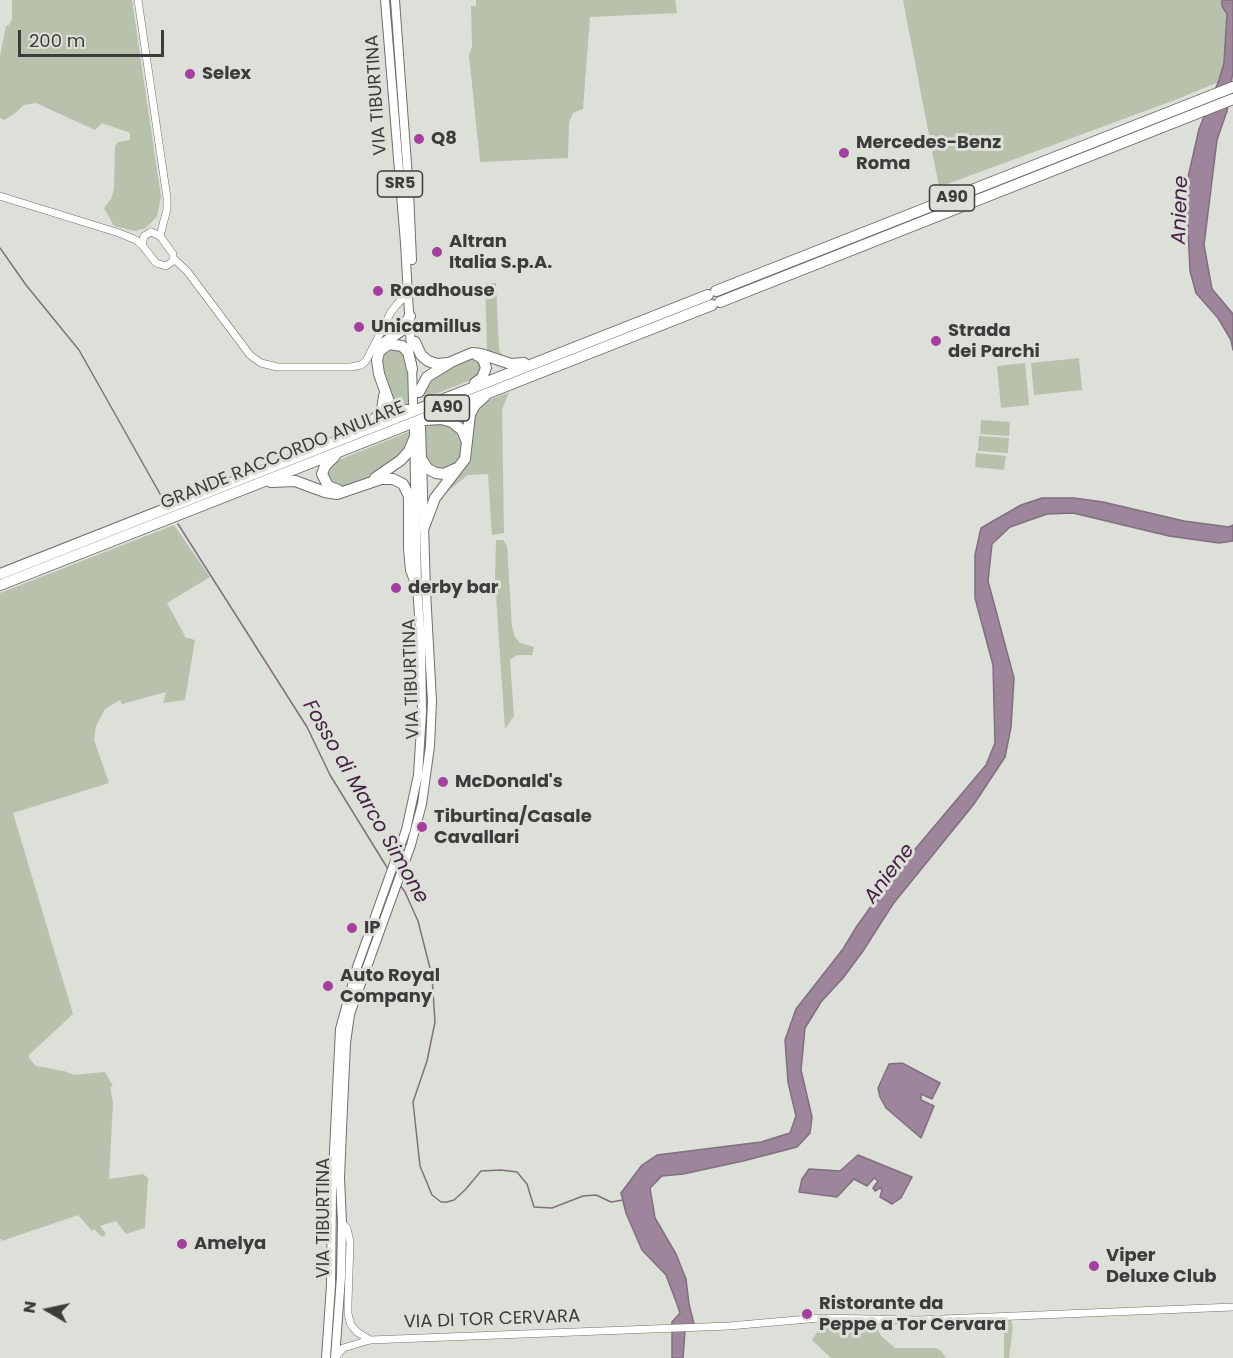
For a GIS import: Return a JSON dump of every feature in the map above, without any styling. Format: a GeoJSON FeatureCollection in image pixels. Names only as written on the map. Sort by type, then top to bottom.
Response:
{"type":"FeatureCollection","features":[{"type":"Feature","properties":{"kind":"highway","name":"GRANDE RACCORDO ANULARE"},"geometry":{"type":"LineString","coordinates":[[179,509],[260,483],[342,450],[417,428],[490,392],[714,298],[1190,110],[1233,87]]}},
{"type":"Feature","properties":{"kind":"highway","name":"GRANDE RACCORDO ANULARE"},"geometry":{"type":"LineString","coordinates":[[1190,110],[1233,99]]}},
{"type":"Feature","properties":{"kind":"highway","name":"GRANDE RACCORDO ANULARE"},"geometry":{"type":"LineString","coordinates":[[0,585],[364,429],[419,400],[465,390],[714,298]]}},
{"type":"Feature","properties":{"kind":"highway"},"geometry":{"type":"LineString","coordinates":[[410,316],[404,328],[381,345],[377,355],[384,393],[391,405],[398,410],[408,410],[419,400],[426,378],[451,362],[472,353],[514,364],[548,358]]}},
{"type":"Feature","properties":{"kind":"highway"},"geometry":{"type":"LineString","coordinates":[[415,342],[428,362],[437,364],[451,362]]}},
{"type":"Feature","properties":{"kind":"highway"},"geometry":{"type":"LineString","coordinates":[[377,355],[387,345],[400,345],[408,352],[412,369]]}},
{"type":"Feature","properties":{"kind":"highway"},"geometry":{"type":"LineString","coordinates":[[465,390],[479,380],[486,368],[482,358],[472,353]]}},
{"type":"Feature","properties":{"kind":"highway"},"geometry":{"type":"LineString","coordinates":[[424,527],[431,503],[466,457],[470,414],[477,403],[490,392]]}},
{"type":"Feature","properties":{"kind":"highway"},"geometry":{"type":"LineString","coordinates":[[364,429],[375,421],[382,410],[384,393]]}},
{"type":"Feature","properties":{"kind":"highway"},"geometry":{"type":"LineString","coordinates":[[367,483],[397,464],[407,453],[417,428],[445,420],[455,424],[463,433],[468,446]]}},
{"type":"Feature","properties":{"kind":"highway"},"geometry":{"type":"LineString","coordinates":[[342,450],[325,466],[323,477],[331,488],[340,490],[353,488]]}},
{"type":"Feature","properties":{"kind":"highway"},"geometry":{"type":"LineString","coordinates":[[422,460],[428,469],[438,474],[449,472],[460,466]]}},
{"type":"Feature","properties":{"kind":"highway"},"geometry":{"type":"LineString","coordinates":[[260,483],[295,481],[332,494],[342,493],[381,479],[393,479],[401,483],[408,490],[410,561],[417,589]]}},
{"type":"Feature","properties":{"kind":"highway","name":"GRANDE RACCORDO ANULARE"},"geometry":{"type":"LineString","coordinates":[[0,574],[159,517]]}},
{"type":"Feature","properties":{"kind":"main road","name":"VIA TIBURTINA"},"geometry":{"type":"LineString","coordinates":[[386,0],[409,295],[412,369],[419,400]]}},
{"type":"Feature","properties":{"kind":"main road","name":"VIA TIBURTINA"},"geometry":{"type":"LineString","coordinates":[[395,0],[409,191],[419,400]]}},
{"type":"Feature","properties":{"kind":"main road","name":"VIA TIBURTINA"},"geometry":{"type":"LineString","coordinates":[[340,1078],[351,1014],[405,862],[422,804],[431,738],[432,701],[422,460],[417,428]]}},
{"type":"Feature","properties":{"kind":"main road"},"geometry":{"type":"LineString","coordinates":[[417,428],[417,589]]}},
{"type":"Feature","properties":{"kind":"main road","name":"VIA TIBURTINA"},"geometry":{"type":"LineString","coordinates":[[326,1358],[342,1223],[339,1036],[343,1012],[413,804],[418,775],[422,711],[417,589]]}},
{"type":"Feature","properties":{"kind":"main road"},"geometry":{"type":"LineString","coordinates":[[336,1286],[340,1078]]}},
{"type":"Feature","properties":{"kind":"main road","name":"VIA TIBURTINA"},"geometry":{"type":"LineString","coordinates":[[335,1358],[336,1286]]}},
{"type":"Feature","properties":{"kind":"street"},"geometry":{"type":"LineString","coordinates":[[138,0],[167,198],[167,209],[160,236]]}},
{"type":"Feature","properties":{"kind":"street"},"geometry":{"type":"LineString","coordinates":[[0,196],[125,235],[142,245],[158,265],[166,266],[174,259]]}},
{"type":"Feature","properties":{"kind":"street"},"geometry":{"type":"LineString","coordinates":[[142,245],[147,233],[164,216]]}},
{"type":"Feature","properties":{"kind":"street"},"geometry":{"type":"LineString","coordinates":[[125,235],[154,232],[160,236],[172,251],[174,259],[187,271],[250,355],[268,365],[294,368],[361,365],[366,361],[391,312],[409,295]]}},
{"type":"Feature","properties":{"kind":"street"},"geometry":{"type":"LineString","coordinates":[[342,1223],[347,1228],[350,1244],[348,1318],[352,1326],[370,1340]]}},
{"type":"Feature","properties":{"kind":"street"},"geometry":{"type":"LineString","coordinates":[[336,1286],[346,1290],[348,1303]]}},
{"type":"Feature","properties":{"kind":"street","name":"VIA DI TOR CERVARA"},"geometry":{"type":"LineString","coordinates":[[335,1358],[346,1346],[370,1340],[696,1328],[819,1318],[919,1320],[1233,1307]]}},
{"type":"Feature","properties":{"kind":"green space"},"geometry":{"type":"Polygon","coordinates":[[[12,0],[132,0],[161,197],[157,216],[146,228],[135,231],[114,226],[104,208],[111,199],[114,189],[115,146],[118,142],[130,140],[130,133],[102,123],[95,130],[36,103],[24,105],[4,120],[0,118],[0,56],[6,26],[12,19],[12,0]]]}},
{"type":"Feature","properties":{"kind":"green space"},"geometry":{"type":"Polygon","coordinates":[[[476,0],[675,0],[677,13],[590,17],[583,109],[573,113],[569,123],[568,158],[480,162],[469,55],[472,47],[471,6],[476,6],[476,0]]]}},
{"type":"Feature","properties":{"kind":"green space"},"geometry":{"type":"Polygon","coordinates":[[[903,0],[1233,0],[1233,76],[1175,100],[939,187],[903,0]]]}},
{"type":"Feature","properties":{"kind":"green space"},"geometry":{"type":"Polygon","coordinates":[[[485,283],[496,283],[499,350],[504,358],[487,352],[485,283]]]}},
{"type":"Feature","properties":{"kind":"green space"},"geometry":{"type":"Polygon","coordinates":[[[397,346],[408,359],[410,404],[407,406],[394,404],[381,363],[383,352],[397,346]]]}},
{"type":"Feature","properties":{"kind":"green space"},"geometry":{"type":"Polygon","coordinates":[[[468,356],[483,365],[476,378],[423,399],[424,385],[468,356]]]}},
{"type":"Feature","properties":{"kind":"green space"},"geometry":{"type":"Polygon","coordinates":[[[1079,358],[1082,390],[1034,395],[1031,363],[1079,358]]]}},
{"type":"Feature","properties":{"kind":"green space"},"geometry":{"type":"Polygon","coordinates":[[[1025,363],[1029,405],[1001,408],[997,366],[1025,363]]]}},
{"type":"Feature","properties":{"kind":"green space"},"geometry":{"type":"Polygon","coordinates":[[[509,392],[502,410],[504,533],[492,535],[488,474],[468,475],[438,499],[464,469],[472,451],[471,420],[484,402],[509,392]]]}},
{"type":"Feature","properties":{"kind":"green space"},"geometry":{"type":"Polygon","coordinates":[[[981,420],[1010,422],[1009,436],[980,434],[981,420]]]}},
{"type":"Feature","properties":{"kind":"green space"},"geometry":{"type":"Polygon","coordinates":[[[436,421],[456,427],[465,450],[454,468],[435,469],[426,459],[425,426],[436,421]]]}},
{"type":"Feature","properties":{"kind":"green space"},"geometry":{"type":"Polygon","coordinates":[[[411,431],[410,443],[384,471],[339,488],[326,477],[331,463],[411,431]]]}},
{"type":"Feature","properties":{"kind":"green space"},"geometry":{"type":"Polygon","coordinates":[[[979,436],[1009,438],[1008,453],[978,451],[979,436]]]}},
{"type":"Feature","properties":{"kind":"green space"},"geometry":{"type":"Polygon","coordinates":[[[976,453],[1006,456],[1004,470],[975,467],[976,453]]]}},
{"type":"Feature","properties":{"kind":"green space"},"geometry":{"type":"Polygon","coordinates":[[[174,525],[210,577],[167,603],[184,637],[195,640],[185,700],[163,703],[166,692],[122,704],[120,700],[105,709],[96,726],[94,740],[109,783],[13,813],[73,1014],[29,1055],[29,1058],[36,1066],[74,1075],[105,1072],[113,1086],[110,1087],[113,1102],[109,1179],[143,1174],[148,1178],[145,1228],[126,1234],[116,1221],[100,1226],[106,1234],[102,1237],[94,1229],[92,1231],[78,1215],[2,1241],[0,1238],[0,593],[174,525]]]}},
{"type":"Feature","properties":{"kind":"green space"},"geometry":{"type":"Polygon","coordinates":[[[496,540],[503,540],[507,546],[512,627],[515,637],[520,643],[534,647],[532,655],[517,655],[510,660],[514,716],[505,729],[495,580],[496,540]]]}},
{"type":"Feature","properties":{"kind":"green space"},"geometry":{"type":"Polygon","coordinates":[[[1011,1319],[1013,1327],[1009,1358],[1004,1358],[1004,1326],[994,1322],[966,1325],[879,1324],[877,1328],[881,1336],[895,1348],[936,1348],[946,1358],[831,1358],[812,1340],[821,1326],[821,1320],[1011,1319]]]}},
{"type":"Feature","properties":{"kind":"shaded area"},"geometry":{"type":"Polygon","coordinates":[[[1222,0],[1233,0],[1233,71],[1227,111],[1217,140],[1204,245],[1212,289],[1233,314],[1233,350],[1231,340],[1218,318],[1196,293],[1190,271],[1186,186],[1199,129],[1224,63],[1227,14],[1222,6],[1222,0]]]}},
{"type":"Feature","properties":{"kind":"shaded area"},"geometry":{"type":"Polygon","coordinates":[[[1042,498],[1074,498],[1103,502],[1184,521],[1229,527],[1233,525],[1233,541],[1219,543],[1169,536],[1073,513],[1047,514],[1010,527],[992,544],[988,581],[1014,678],[1011,727],[1005,757],[974,804],[893,904],[863,951],[821,1002],[805,1028],[801,1070],[812,1117],[810,1133],[797,1147],[683,1174],[662,1176],[650,1188],[655,1218],[676,1254],[686,1279],[694,1324],[685,1331],[683,1358],[672,1358],[672,1322],[680,1313],[666,1275],[642,1250],[626,1213],[621,1193],[642,1165],[657,1155],[761,1142],[790,1133],[796,1116],[788,1082],[785,1040],[796,1009],[843,949],[895,873],[986,765],[995,743],[993,665],[975,598],[975,555],[981,528],[1021,505],[1042,498]]]}},
{"type":"Feature","properties":{"kind":"shaded area"},"geometry":{"type":"Polygon","coordinates":[[[902,1063],[940,1083],[932,1099],[921,1094],[921,1100],[934,1106],[921,1138],[886,1108],[880,1097],[878,1088],[889,1064],[902,1063]]]}},
{"type":"Feature","properties":{"kind":"shaded area"},"geometry":{"type":"Polygon","coordinates":[[[858,1155],[912,1177],[901,1198],[892,1204],[880,1197],[882,1190],[880,1188],[875,1191],[873,1188],[878,1181],[874,1178],[867,1186],[854,1179],[837,1197],[799,1192],[802,1179],[809,1169],[840,1171],[858,1155]]]}},
{"type":"Feature","properties":{"kind":"waterway","name":"Fosso di Marco Simone"},"geometry":{"type":"LineString","coordinates":[[0,248],[26,285],[79,350],[164,501]]}},
{"type":"Feature","properties":{"kind":"waterway","name":"Fosso di Marco Simone"},"geometry":{"type":"LineString","coordinates":[[178,524],[307,727],[330,775],[388,869]]}},
{"type":"Feature","properties":{"kind":"waterway","name":"Fosso di Marco Simone"},"geometry":{"type":"LineString","coordinates":[[400,885],[418,921],[432,976],[435,1022],[427,1061],[413,1102],[420,1166],[432,1195],[441,1202],[454,1200],[481,1171],[501,1170],[517,1172],[527,1184],[534,1207],[552,1208],[583,1196],[596,1195],[611,1202],[623,1200]]}},
{"type":"Feature","properties":{"kind":"place","name":"Selex"},"geometry":{"type":"Point","coordinates":[190,74]}},
{"type":"Feature","properties":{"kind":"place","name":"Q8"},"geometry":{"type":"Point","coordinates":[419,139]}},
{"type":"Feature","properties":{"kind":"place","name":"Mercedes-Benz Roma"},"geometry":{"type":"Point","coordinates":[844,153]}},
{"type":"Feature","properties":{"kind":"place","name":"Altran Italia S.p.A."},"geometry":{"type":"Point","coordinates":[437,252]}},
{"type":"Feature","properties":{"kind":"place","name":"Roadhouse"},"geometry":{"type":"Point","coordinates":[378,291]}},
{"type":"Feature","properties":{"kind":"place","name":"Unicamillus"},"geometry":{"type":"Point","coordinates":[359,327]}},
{"type":"Feature","properties":{"kind":"place","name":"Strada dei Parchi"},"geometry":{"type":"Point","coordinates":[936,341]}},
{"type":"Feature","properties":{"kind":"place","name":"derby bar"},"geometry":{"type":"Point","coordinates":[396,588]}},
{"type":"Feature","properties":{"kind":"place","name":"McDonald's"},"geometry":{"type":"Point","coordinates":[443,782]}},
{"type":"Feature","properties":{"kind":"place","name":"Tiburtina/Casale Cavallari"},"geometry":{"type":"Point","coordinates":[422,827]}},
{"type":"Feature","properties":{"kind":"place","name":"IP"},"geometry":{"type":"Point","coordinates":[352,928]}},
{"type":"Feature","properties":{"kind":"place","name":"Auto Royal Company"},"geometry":{"type":"Point","coordinates":[328,986]}},
{"type":"Feature","properties":{"kind":"place","name":"Amelya"},"geometry":{"type":"Point","coordinates":[182,1244]}},
{"type":"Feature","properties":{"kind":"place","name":"Viper Deluxe Club"},"geometry":{"type":"Point","coordinates":[1094,1266]}},
{"type":"Feature","properties":{"kind":"place","name":"Ristorante da Peppe a Tor Cervara"},"geometry":{"type":"Point","coordinates":[807,1314]}},
{"type":"Feature","properties":{"kind":"water label","name":"Aniene"},"geometry":{"type":"Point","coordinates":[1181,210]}},
{"type":"Feature","properties":{"kind":"water label","name":"Aniene"},"geometry":{"type":"Point","coordinates":[890,874]}}]}
